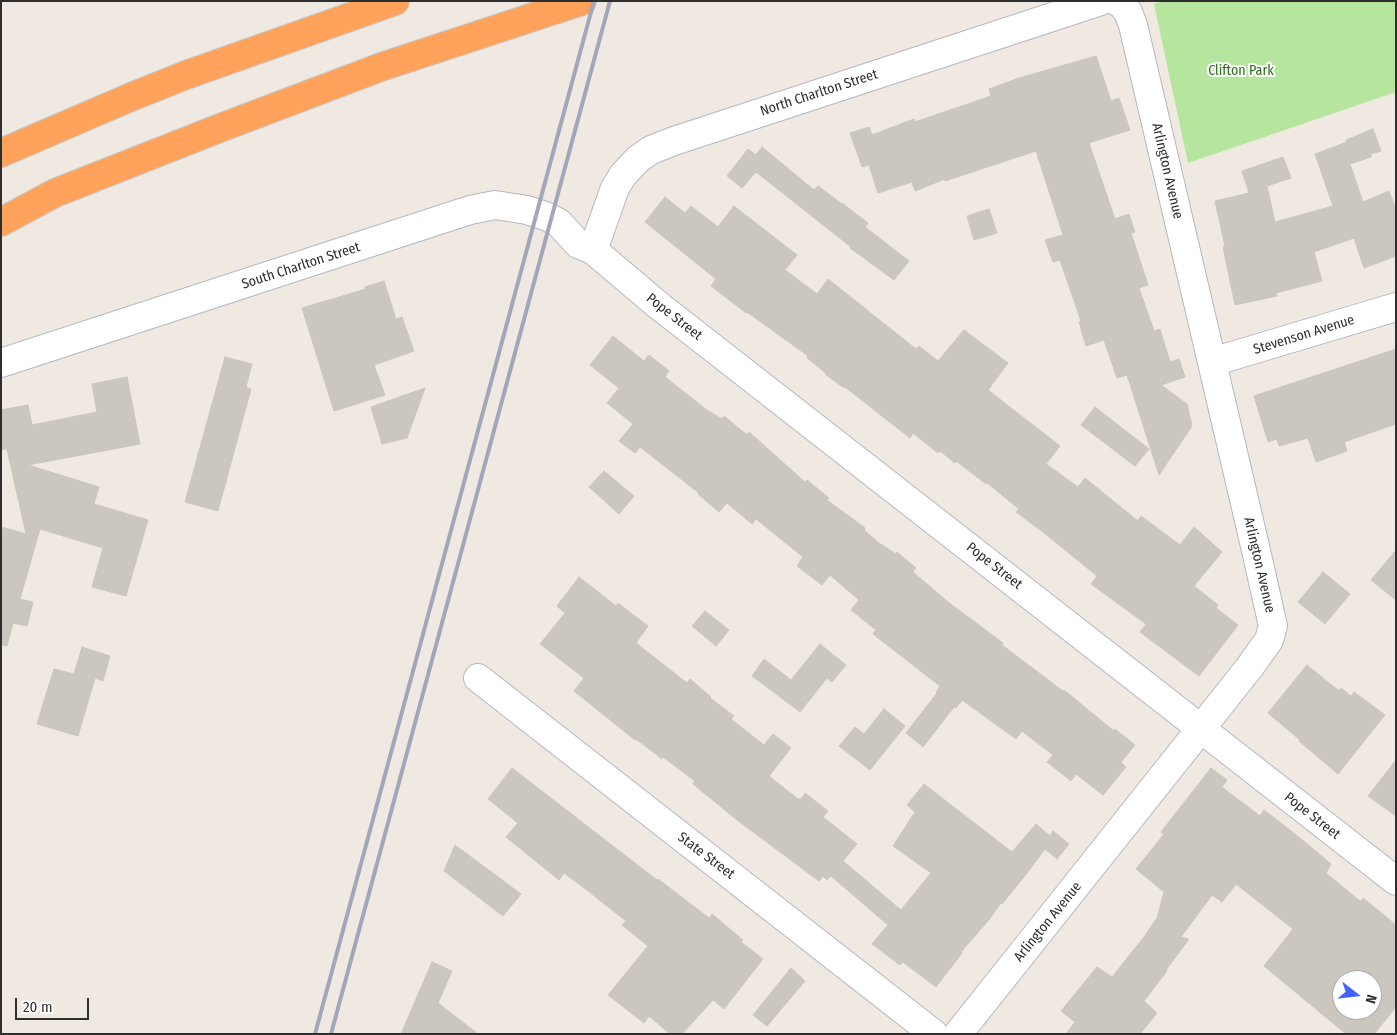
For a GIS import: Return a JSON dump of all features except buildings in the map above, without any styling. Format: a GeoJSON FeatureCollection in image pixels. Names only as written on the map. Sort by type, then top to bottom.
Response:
{"type":"FeatureCollection","features":[{"type":"Feature","properties":{"kind":"highway"},"geometry":{"type":"LineString","coordinates":[[1,153],[186,75],[395,1]]}},
{"type":"Feature","properties":{"kind":"highway"},"geometry":{"type":"LineString","coordinates":[[1,222],[55,193],[229,124],[382,67],[582,1]]}},
{"type":"Feature","properties":{"kind":"street","name":"North Charlton Street"},"geometry":{"type":"LineString","coordinates":[[593,250],[615,188],[623,175],[638,159],[651,150],[1113,2]]}},
{"type":"Feature","properties":{"kind":"street","name":"Arlington Avenue"},"geometry":{"type":"LineString","coordinates":[[958,1034],[1249,668],[1269,640],[1273,626],[1133,26],[1128,12],[1113,2]]}},
{"type":"Feature","properties":{"kind":"street","name":"South Charlton Street"},"geometry":{"type":"LineString","coordinates":[[1,363],[470,210],[495,205],[527,210],[548,217],[559,223],[578,244],[593,250]]}},
{"type":"Feature","properties":{"kind":"street","name":"Pope Street"},"geometry":{"type":"LineString","coordinates":[[593,250],[658,305],[1396,882]]}},
{"type":"Feature","properties":{"kind":"street","name":"Stevenson Avenue"},"geometry":{"type":"LineString","coordinates":[[1212,362],[1396,307]]}},
{"type":"Feature","properties":{"kind":"street","name":"State Street"},"geometry":{"type":"LineString","coordinates":[[478,678],[934,1034]]}},
{"type":"Feature","properties":{"kind":"green space","name":"Clifton Park"},"geometry":{"type":"Polygon","coordinates":[[[1163,1],[1396,1],[1396,92],[1188,163],[1154,4],[1163,1]]]}},
{"type":"Feature","properties":{"kind":"railway"},"geometry":{"type":"LineString","coordinates":[[315,1034],[594,1]]}},
{"type":"Feature","properties":{"kind":"railway"},"geometry":{"type":"LineString","coordinates":[[331,1034],[610,1]]}}]}
